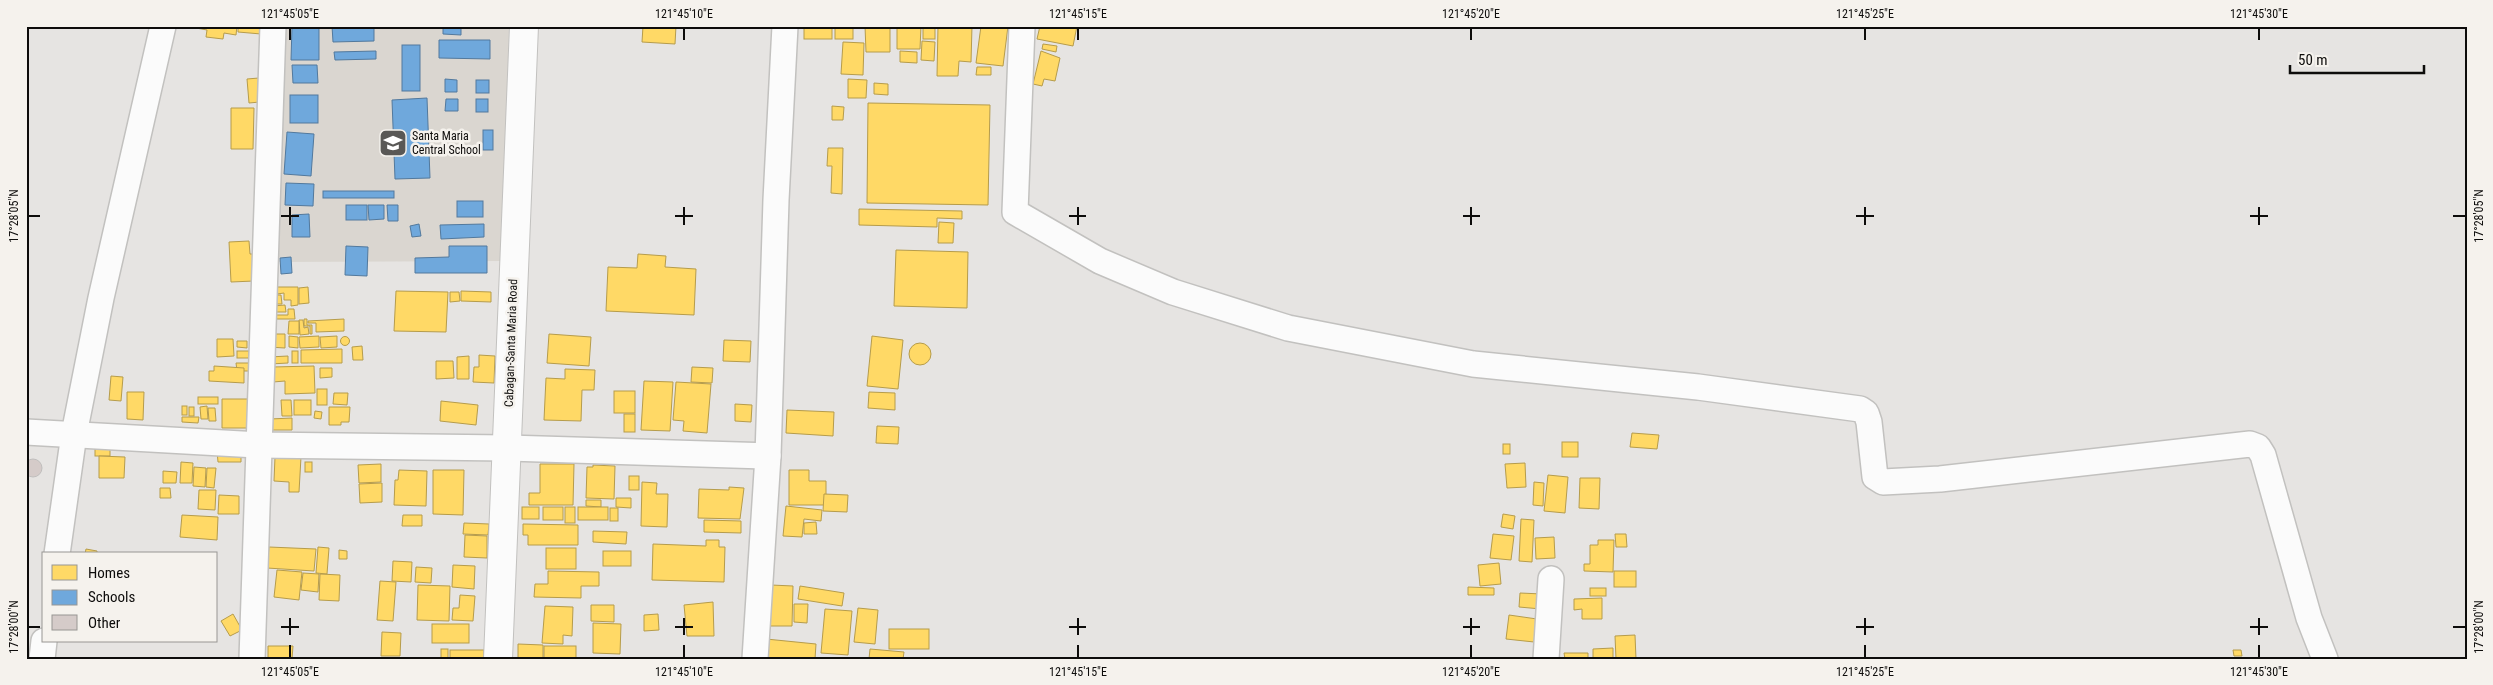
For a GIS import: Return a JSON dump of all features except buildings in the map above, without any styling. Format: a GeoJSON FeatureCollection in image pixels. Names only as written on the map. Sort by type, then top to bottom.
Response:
{"type":"FeatureCollection","features":[{"type":"Feature","properties":{"kind":"main road","name":"Cabagan-Santa Maria Road"},"geometry":{"type":"LineString","coordinates":[[498,659],[524,26]]}},
{"type":"Feature","properties":{"kind":"street"},"geometry":{"type":"LineString","coordinates":[[57,552],[74,434],[101,298],[163,26]]}},
{"type":"Feature","properties":{"kind":"street"},"geometry":{"type":"LineString","coordinates":[[252,659],[273,26]]}},
{"type":"Feature","properties":{"kind":"street"},"geometry":{"type":"LineString","coordinates":[[756,659],[768,456],[776,200],[785,26]]}},
{"type":"Feature","properties":{"kind":"street"},"geometry":{"type":"LineString","coordinates":[[1022,26],[1015,212],[1100,261],[1173,292],[1288,328],[1463,362],[1698,387],[1860,409],[1866,413],[1869,422],[1875,477],[1883,482],[1940,479],[2250,444],[2258,447],[2263,455],[2309,618],[2324,659]]}},
{"type":"Feature","properties":{"kind":"street"},"geometry":{"type":"LineString","coordinates":[[26,432],[258,445],[507,448],[768,456]]}},
{"type":"Feature","properties":{"kind":"street"},"geometry":{"type":"LineString","coordinates":[[1546,659],[1551,579]]}},
{"type":"Feature","properties":{"kind":"street"},"geometry":{"type":"LineString","coordinates":[[42,659],[44,642]]}},
{"type":"Feature","properties":{"kind":"shaded area","name":"Santa Maria Central School"},"geometry":{"type":"Polygon","coordinates":[[[283,26],[509,26],[502,261],[278,262],[283,26]]]}},
{"type":"Feature","properties":{"kind":"place","name":"Santa Maria Central School"},"geometry":{"type":"Point","coordinates":[393,143]}}]}
